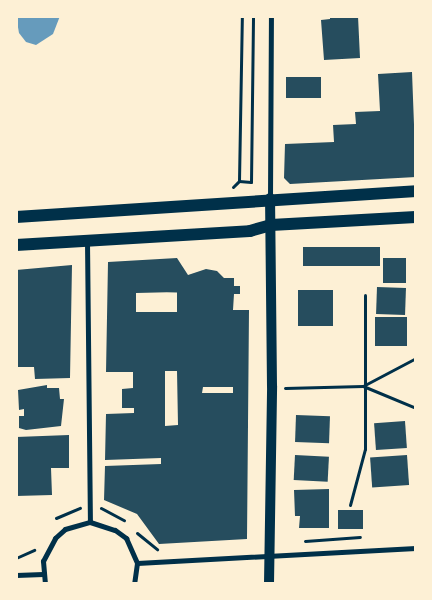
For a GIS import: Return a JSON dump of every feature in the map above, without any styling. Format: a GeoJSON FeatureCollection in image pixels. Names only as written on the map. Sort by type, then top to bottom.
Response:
{"type":"FeatureCollection","features":[{"type":"Feature","properties":{"kind":"main road"},"geometry":{"type":"LineString","coordinates":[[16,217],[242,203],[270,198],[416,191]]}},
{"type":"Feature","properties":{"kind":"main road"},"geometry":{"type":"LineString","coordinates":[[270,198],[270,584]]}},
{"type":"Feature","properties":{"kind":"main road"},"geometry":{"type":"LineString","coordinates":[[16,245],[250,231],[271,225],[416,217]]}},
{"type":"Feature","properties":{"kind":"street"},"geometry":{"type":"LineString","coordinates":[[270,198],[271,16]]}},
{"type":"Feature","properties":{"kind":"street"},"geometry":{"type":"LineString","coordinates":[[87,241],[90,522]]}},
{"type":"Feature","properties":{"kind":"street"},"geometry":{"type":"LineString","coordinates":[[45,584],[43,561],[55,538],[65,530],[90,522],[103,524],[121,534],[133,550],[137,563],[134,584]]}},
{"type":"Feature","properties":{"kind":"street"},"geometry":{"type":"LineString","coordinates":[[137,563],[416,548]]}},
{"type":"Feature","properties":{"kind":"street"},"geometry":{"type":"LineString","coordinates":[[16,575],[43,574]]}},
{"type":"Feature","properties":{"kind":"path"},"geometry":{"type":"LineString","coordinates":[[222,189],[232,188],[239,181],[242,16]]}},
{"type":"Feature","properties":{"kind":"path"},"geometry":{"type":"LineString","coordinates":[[239,181],[251,182],[253,16]]}},
{"type":"Feature","properties":{"kind":"path"},"geometry":{"type":"LineString","coordinates":[[350,505],[365,449],[366,417],[363,386],[365,296]]}},
{"type":"Feature","properties":{"kind":"path"},"geometry":{"type":"LineString","coordinates":[[363,386],[416,358]]}},
{"type":"Feature","properties":{"kind":"path"},"geometry":{"type":"LineString","coordinates":[[290,389],[363,386],[416,408]]}},
{"type":"Feature","properties":{"kind":"path"},"geometry":{"type":"LineString","coordinates":[[52,522],[70,510],[90,507],[115,513],[151,547],[160,551]]}},
{"type":"Feature","properties":{"kind":"path"},"geometry":{"type":"LineString","coordinates":[[298,543],[313,538],[366,538]]}},
{"type":"Feature","properties":{"kind":"path"},"geometry":{"type":"LineString","coordinates":[[16,558],[31,553],[37,547]]}},
{"type":"Feature","properties":{"kind":"water"},"geometry":{"type":"Polygon","coordinates":[[[16,16],[60,16],[53,34],[36,45],[26,42],[19,33],[16,16]]]}},
{"type":"Feature","properties":{"kind":"building"},"geometry":{"type":"Polygon","coordinates":[[[330,16],[358,16],[360,58],[324,60],[321,20],[330,19],[330,16]]]}},
{"type":"Feature","properties":{"kind":"building"},"geometry":{"type":"Polygon","coordinates":[[[412,72],[416,177],[290,184],[284,178],[285,144],[334,142],[333,125],[356,124],[355,112],[380,111],[378,74],[412,72]]]}},
{"type":"Feature","properties":{"kind":"building"},"geometry":{"type":"Polygon","coordinates":[[[286,77],[321,77],[321,98],[286,98],[286,77]]]}},
{"type":"Feature","properties":{"kind":"building"},"geometry":{"type":"Polygon","coordinates":[[[303,247],[380,247],[380,266],[303,266],[303,247]]]}},
{"type":"Feature","properties":{"kind":"building"},"geometry":{"type":"Polygon","coordinates":[[[177,258],[188,275],[206,269],[217,271],[224,278],[234,278],[234,286],[240,286],[240,294],[234,294],[233,310],[249,310],[247,539],[159,544],[137,514],[104,500],[105,466],[161,464],[161,458],[105,460],[106,414],[134,413],[134,408],[122,408],[122,389],[133,388],[133,372],[106,372],[108,262],[177,258]],[[177,292],[136,293],[136,312],[177,312],[177,292]],[[165,371],[165,426],[178,425],[177,371],[165,371]],[[203,387],[202,393],[233,393],[233,387],[203,387]]]}},
{"type":"Feature","properties":{"kind":"building"},"geometry":{"type":"Polygon","coordinates":[[[383,258],[406,258],[406,283],[383,283],[383,258]]]}},
{"type":"Feature","properties":{"kind":"building"},"geometry":{"type":"Polygon","coordinates":[[[72,265],[70,378],[35,379],[34,367],[16,367],[16,270],[72,265]]]}},
{"type":"Feature","properties":{"kind":"building"},"geometry":{"type":"Polygon","coordinates":[[[377,287],[406,288],[405,315],[376,314],[377,287]]]}},
{"type":"Feature","properties":{"kind":"building"},"geometry":{"type":"Polygon","coordinates":[[[298,290],[333,290],[333,326],[298,326],[298,290]]]}},
{"type":"Feature","properties":{"kind":"building"},"geometry":{"type":"Polygon","coordinates":[[[375,317],[407,317],[407,346],[375,346],[375,317]]]}},
{"type":"Feature","properties":{"kind":"building"},"geometry":{"type":"Polygon","coordinates":[[[47,385],[47,388],[59,388],[60,399],[64,399],[61,426],[26,430],[19,428],[19,416],[24,416],[24,409],[19,410],[18,390],[47,385]]]}},
{"type":"Feature","properties":{"kind":"building"},"geometry":{"type":"Polygon","coordinates":[[[296,415],[330,416],[329,443],[295,442],[296,415]]]}},
{"type":"Feature","properties":{"kind":"building"},"geometry":{"type":"Polygon","coordinates":[[[405,421],[407,448],[376,450],[374,423],[405,421]]]}},
{"type":"Feature","properties":{"kind":"building"},"geometry":{"type":"Polygon","coordinates":[[[69,435],[69,468],[51,468],[52,495],[16,496],[16,437],[69,435]]]}},
{"type":"Feature","properties":{"kind":"building"},"geometry":{"type":"Polygon","coordinates":[[[295,455],[329,457],[328,482],[294,480],[295,455]]]}},
{"type":"Feature","properties":{"kind":"building"},"geometry":{"type":"Polygon","coordinates":[[[407,455],[409,485],[372,488],[370,458],[407,455]]]}},
{"type":"Feature","properties":{"kind":"building"},"geometry":{"type":"Polygon","coordinates":[[[329,489],[329,528],[299,528],[300,516],[295,516],[294,490],[329,489]]]}},
{"type":"Feature","properties":{"kind":"building"},"geometry":{"type":"Polygon","coordinates":[[[338,510],[363,510],[363,529],[338,529],[338,510]]]}}]}
